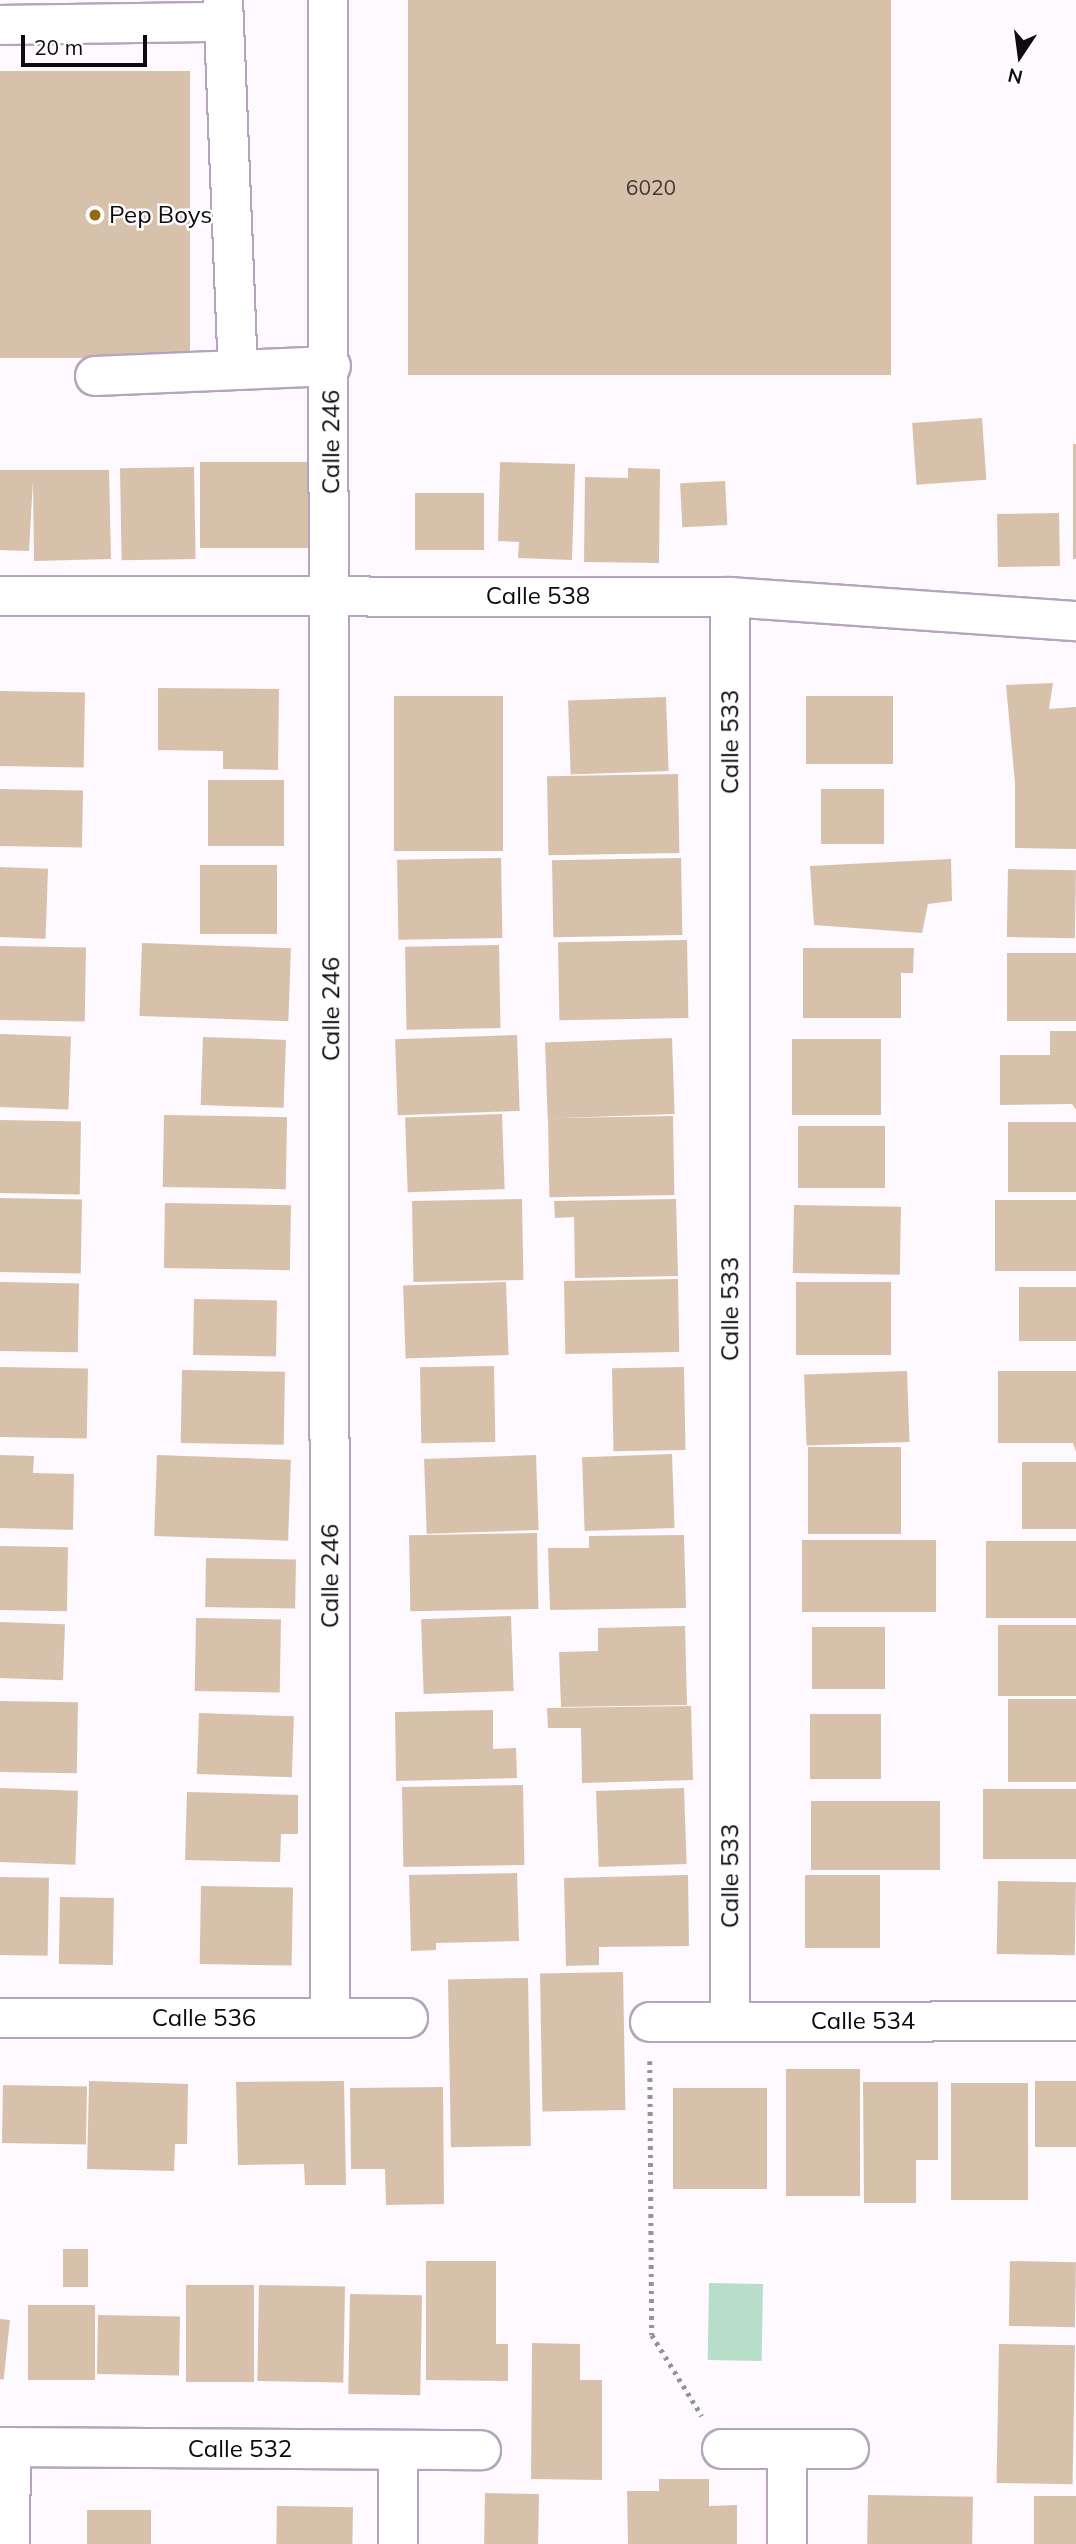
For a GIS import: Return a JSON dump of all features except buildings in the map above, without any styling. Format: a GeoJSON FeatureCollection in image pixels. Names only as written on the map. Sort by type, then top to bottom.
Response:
{"type":"FeatureCollection","features":[{"type":"Feature","properties":{"kind":"street","name":"Calle 246"},"geometry":{"type":"LineString","coordinates":[[328,0],[332,595],[330,2018]]}},
{"type":"Feature","properties":{"kind":"street"},"geometry":{"type":"LineString","coordinates":[[0,25],[223,11],[238,370]]}},
{"type":"Feature","properties":{"kind":"street"},"geometry":{"type":"LineString","coordinates":[[95,376],[331,366]]}},
{"type":"Feature","properties":{"kind":"street","name":"Calle 538"},"geometry":{"type":"LineString","coordinates":[[0,596],[730,597],[1076,621]]}},
{"type":"Feature","properties":{"kind":"street","name":"Calle 533"},"geometry":{"type":"LineString","coordinates":[[730,597],[730,2021]]}},
{"type":"Feature","properties":{"kind":"street","name":"Calle 536"},"geometry":{"type":"LineString","coordinates":[[0,2018],[408,2018]]}},
{"type":"Feature","properties":{"kind":"street","name":"Calle 534"},"geometry":{"type":"LineString","coordinates":[[650,2022],[1076,2021]]}},
{"type":"Feature","properties":{"kind":"street"},"geometry":{"type":"LineString","coordinates":[[5,2447],[10,2544]]}},
{"type":"Feature","properties":{"kind":"street","name":"Calle 532"},"geometry":{"type":"LineString","coordinates":[[5,2447],[481,2449]]}},
{"type":"Feature","properties":{"kind":"street"},"geometry":{"type":"LineString","coordinates":[[722,2449],[849,2449]]}},
{"type":"Feature","properties":{"kind":"street"},"geometry":{"type":"LineString","coordinates":[[787,2449],[787,2544]]}},
{"type":"Feature","properties":{"kind":"street"},"geometry":{"type":"LineString","coordinates":[[398,2450],[398,2544]]}},
{"type":"Feature","properties":{"kind":"path"},"geometry":{"type":"LineString","coordinates":[[650,2022],[652,2335],[722,2449]]}},
{"type":"Feature","properties":{"kind":"green space"},"geometry":{"type":"Polygon","coordinates":[[[709,2283],[763,2284],[762,2361],[708,2360],[709,2283]]]}},
{"type":"Feature","properties":{"kind":"place","name":"Pep Boys"},"geometry":{"type":"Point","coordinates":[95,215]}}]}
